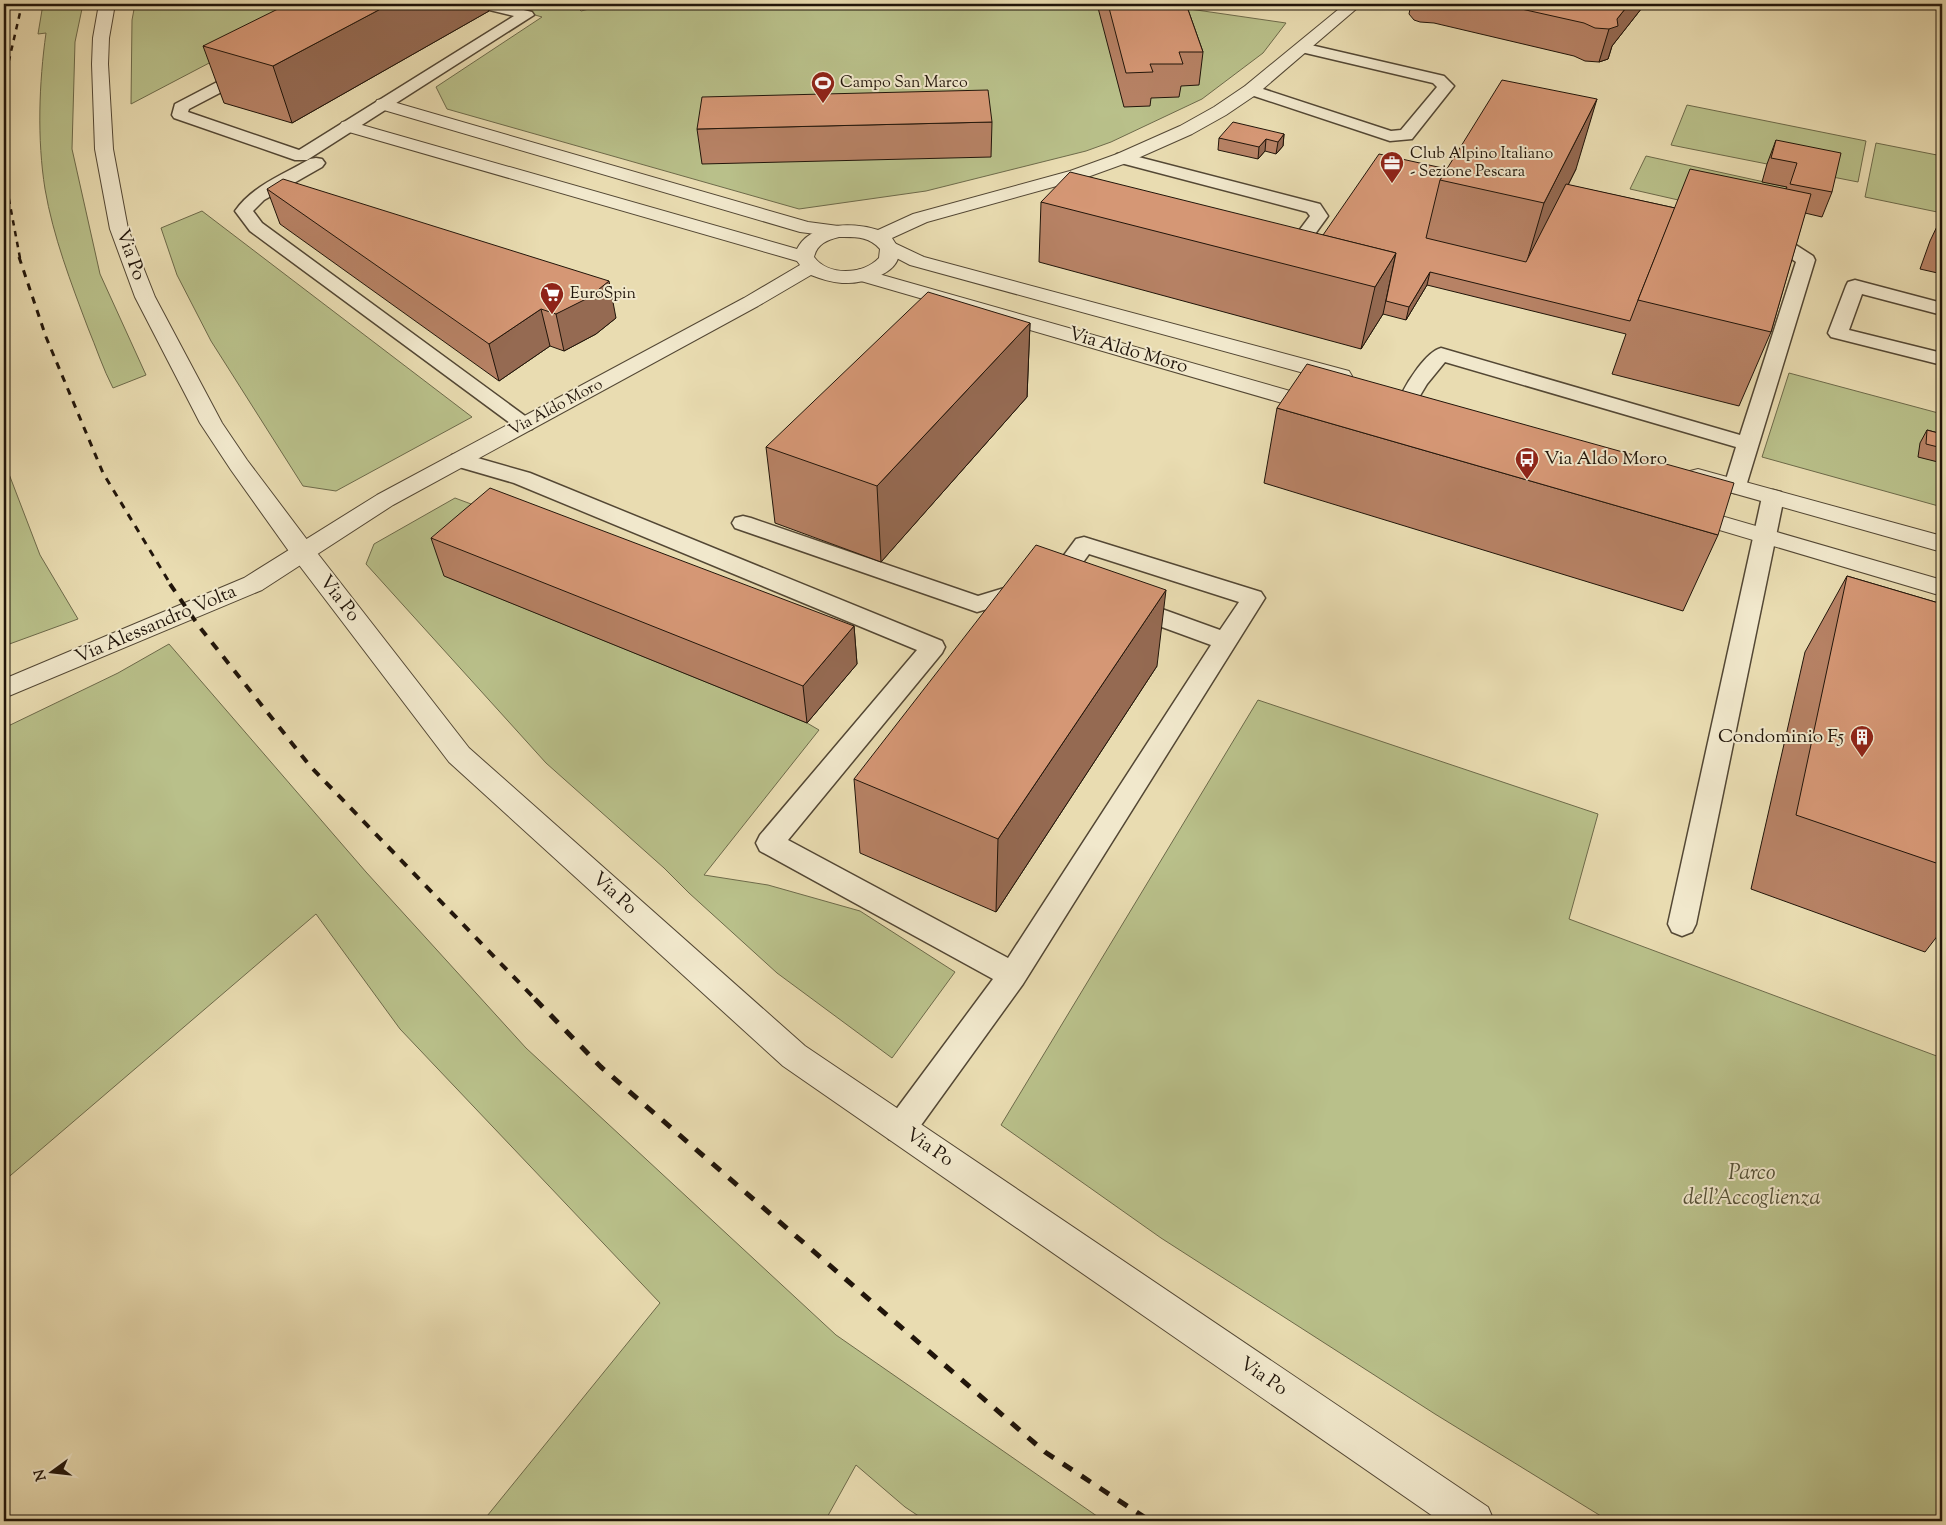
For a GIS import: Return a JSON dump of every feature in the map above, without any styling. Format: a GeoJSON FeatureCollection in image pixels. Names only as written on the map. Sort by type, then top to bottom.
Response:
{"type":"FeatureCollection","features":[{"type":"Feature","properties":{"kind":"street","name":"Via Po"},"geometry":{"type":"LineString","coordinates":[[107,4],[100,64],[104,149],[119,229],[145,297],[211,423],[302,552],[459,755],[794,1056],[1474,1521]]}},
{"type":"Feature","properties":{"kind":"street"},"geometry":{"type":"LineString","coordinates":[[348,126],[807,262],[821,272],[833,276],[862,275],[882,266],[891,254],[884,242],[920,218],[1054,182],[1122,158],[1220,111],[1251,90],[1354,4]]}},
{"type":"Feature","properties":{"kind":"street"},"geometry":{"type":"LineString","coordinates":[[383,104],[807,228],[838,231]]}},
{"type":"Feature","properties":{"kind":"street","name":"Via Aldo Moro"},"geometry":{"type":"LineString","coordinates":[[838,231],[854,231],[884,242],[917,260],[1365,382]]}},
{"type":"Feature","properties":{"kind":"street"},"geometry":{"type":"LineString","coordinates":[[807,262],[804,250],[808,244],[826,234],[838,231]]}},
{"type":"Feature","properties":{"kind":"street","name":"Via Aldo Moro"},"geometry":{"type":"LineString","coordinates":[[302,552],[385,500],[766,294],[807,262]]}},
{"type":"Feature","properties":{"kind":"street","name":"Via Aldo Moro"},"geometry":{"type":"LineString","coordinates":[[862,275],[1336,412]]}},
{"type":"Feature","properties":{"kind":"street"},"geometry":{"type":"LineString","coordinates":[[1402,392],[1436,402]]}},
{"type":"Feature","properties":{"kind":"street"},"geometry":{"type":"LineString","coordinates":[[1675,469],[1942,544]]}},
{"type":"Feature","properties":{"kind":"street"},"geometry":{"type":"LineString","coordinates":[[1668,508],[1942,588]]}},
{"type":"Feature","properties":{"kind":"street","name":"Via Alessandro Volta"},"geometry":{"type":"LineString","coordinates":[[4,690],[240,590],[302,552]]}},
{"type":"Feature","properties":{"kind":"lane"},"geometry":{"type":"LineString","coordinates":[[266,62],[181,107],[180,115],[301,156],[527,15],[482,4]]}},
{"type":"Feature","properties":{"kind":"lane"},"geometry":{"type":"LineString","coordinates":[[1251,90],[1390,136],[1406,135],[1446,86],[1438,79],[1302,48]]}},
{"type":"Feature","properties":{"kind":"lane"},"geometry":{"type":"LineString","coordinates":[[1122,158],[1314,208],[1319,216],[1301,240],[1286,243],[1258,236]]}},
{"type":"Feature","properties":{"kind":"lane"},"geometry":{"type":"LineString","coordinates":[[316,163],[258,196],[244,210],[256,227],[525,424]]}},
{"type":"Feature","properties":{"kind":"lane"},"geometry":{"type":"LineString","coordinates":[[1054,182],[1088,191]]}},
{"type":"Feature","properties":{"kind":"lane"},"geometry":{"type":"LineString","coordinates":[[1735,486],[1806,260],[1779,242],[1741,233]]}},
{"type":"Feature","properties":{"kind":"lane"},"geometry":{"type":"LineString","coordinates":[[1942,309],[1855,286],[1838,333],[1942,359]]}},
{"type":"Feature","properties":{"kind":"lane"},"geometry":{"type":"LineString","coordinates":[[1402,392],[1418,382],[1441,354],[1748,444]]}},
{"type":"Feature","properties":{"kind":"lane"},"geometry":{"type":"LineString","coordinates":[[460,460],[522,478],[933,646],[770,843],[1013,975]]}},
{"type":"Feature","properties":{"kind":"lane"},"geometry":{"type":"LineString","coordinates":[[1682,924],[1773,497]]}},
{"type":"Feature","properties":{"kind":"lane"},"geometry":{"type":"LineString","coordinates":[[743,524],[977,604],[1067,584],[1084,544],[1253,598],[1013,975],[900,1129]]}},
{"type":"Feature","properties":{"kind":"lane"},"geometry":{"type":"LineString","coordinates":[[1105,597],[1226,641]]}},
{"type":"Feature","properties":{"kind":"green space"},"geometry":{"type":"Polygon","coordinates":[[[43,4],[83,4],[75,42],[72,149],[100,274],[146,375],[113,388],[69,277],[48,207],[42,170],[40,131],[42,71],[46,33],[38,34],[43,4]]]}},
{"type":"Feature","properties":{"kind":"green space"},"geometry":{"type":"Polygon","coordinates":[[[135,4],[363,4],[316,7],[131,104],[132,20],[135,4]]]}},
{"type":"Feature","properties":{"kind":"green space","name":"Campo San Marco"},"geometry":{"type":"Polygon","coordinates":[[[497,4],[574,4],[581,11],[609,4],[1155,4],[1286,23],[1263,53],[1202,99],[1111,142],[1086,151],[926,191],[799,209],[447,109],[436,87],[542,17],[497,4]]]}},
{"type":"Feature","properties":{"kind":"green space"},"geometry":{"type":"Polygon","coordinates":[[[1687,105],[1866,141],[1858,182],[1671,145],[1687,105]]]}},
{"type":"Feature","properties":{"kind":"green space"},"geometry":{"type":"Polygon","coordinates":[[[1876,143],[1942,156],[1942,213],[1865,197],[1876,143]]]}},
{"type":"Feature","properties":{"kind":"green space"},"geometry":{"type":"Polygon","coordinates":[[[1646,156],[1787,187],[1775,222],[1630,189],[1646,156]]]}},
{"type":"Feature","properties":{"kind":"green space"},"geometry":{"type":"Polygon","coordinates":[[[202,211],[472,417],[336,491],[303,486],[211,341],[177,275],[161,228],[202,211]]]}},
{"type":"Feature","properties":{"kind":"green space"},"geometry":{"type":"Polygon","coordinates":[[[1789,373],[1942,414],[1942,507],[1762,457],[1789,373]]]}},
{"type":"Feature","properties":{"kind":"green space"},"geometry":{"type":"Polygon","coordinates":[[[4,461],[40,555],[78,619],[4,646],[4,461]]]}},
{"type":"Feature","properties":{"kind":"green space"},"geometry":{"type":"Polygon","coordinates":[[[455,498],[506,517],[445,576],[807,723],[819,730],[704,875],[768,885],[860,911],[955,972],[892,1058],[777,973],[664,868],[546,763],[366,564],[374,544],[455,498]]]}},
{"type":"Feature","properties":{"kind":"green space"},"geometry":{"type":"Polygon","coordinates":[[[169,644],[366,872],[526,1048],[836,1335],[1104,1521],[926,1521],[905,1507],[856,1465],[825,1521],[483,1521],[660,1303],[400,1029],[316,914],[4,1181],[4,728],[118,673],[169,644]]]}},
{"type":"Feature","properties":{"kind":"green space","name":"Parco dell'Accoglienza"},"geometry":{"type":"Polygon","coordinates":[[[1258,700],[1598,814],[1569,919],[1942,1058],[1942,1521],[1609,1521],[1435,1414],[1161,1238],[1001,1125],[1258,700]]]}},
{"type":"Feature","properties":{"kind":"building"},"geometry":{"type":"Polygon","coordinates":[[[288,4],[390,4],[273,66],[203,46],[288,4]]]}},
{"type":"Feature","properties":{"kind":"building"},"geometry":{"type":"Polygon","coordinates":[[[1108,4],[1186,4],[1203,52],[1179,52],[1183,64],[1150,64],[1153,72],[1126,73],[1108,4]]]}},
{"type":"Feature","properties":{"kind":"building"},"geometry":{"type":"Polygon","coordinates":[[[1499,4],[1629,4],[1617,19],[1618,26],[1609,29],[1595,28],[1584,23],[1499,4]]]}},
{"type":"Feature","properties":{"kind":"building"},"geometry":{"type":"Polygon","coordinates":[[[1502,80],[1597,99],[1544,203],[1440,180],[1502,80]]]}},
{"type":"Feature","properties":{"kind":"building"},"geometry":{"type":"Polygon","coordinates":[[[988,90],[992,122],[697,129],[702,97],[988,90]]]}},
{"type":"Feature","properties":{"kind":"building"},"geometry":{"type":"Polygon","coordinates":[[[1233,122],[1284,134],[1278,142],[1266,139],[1259,147],[1219,138],[1233,122]]]}},
{"type":"Feature","properties":{"kind":"building"},"geometry":{"type":"Polygon","coordinates":[[[1776,140],[1841,153],[1832,192],[1790,184],[1797,163],[1771,158],[1776,140]]]}},
{"type":"Feature","properties":{"kind":"building"},"geometry":{"type":"Polygon","coordinates":[[[1379,154],[1447,169],[1440,180],[1426,238],[1526,262],[1566,184],[1675,208],[1630,321],[1430,272],[1409,307],[1386,301],[1396,253],[1323,235],[1379,154]]]}},
{"type":"Feature","properties":{"kind":"building"},"geometry":{"type":"Polygon","coordinates":[[[1690,169],[1811,194],[1771,332],[1638,300],[1690,169]]]}},
{"type":"Feature","properties":{"kind":"building"},"geometry":{"type":"Polygon","coordinates":[[[1070,172],[1396,253],[1375,287],[1041,202],[1070,172]]]}},
{"type":"Feature","properties":{"kind":"building"},"geometry":{"type":"Polygon","coordinates":[[[283,179],[609,281],[588,298],[556,314],[541,309],[489,344],[267,189],[283,179]]]}},
{"type":"Feature","properties":{"kind":"building"},"geometry":{"type":"Polygon","coordinates":[[[1942,221],[1942,233],[1938,232],[1942,221]]]}},
{"type":"Feature","properties":{"kind":"building"},"geometry":{"type":"Polygon","coordinates":[[[928,292],[1030,323],[877,486],[766,447],[928,292]]]}},
{"type":"Feature","properties":{"kind":"building"},"geometry":{"type":"Polygon","coordinates":[[[1307,364],[1734,483],[1718,535],[1277,408],[1307,364]]]}},
{"type":"Feature","properties":{"kind":"building"},"geometry":{"type":"Polygon","coordinates":[[[1927,430],[1942,434],[1942,448],[1926,444],[1927,430]]]}},
{"type":"Feature","properties":{"kind":"building"},"geometry":{"type":"Polygon","coordinates":[[[490,488],[854,626],[803,686],[431,538],[490,488]]]}},
{"type":"Feature","properties":{"kind":"building"},"geometry":{"type":"Polygon","coordinates":[[[1036,545],[1166,590],[998,839],[854,779],[1036,545]]]}},
{"type":"Feature","properties":{"kind":"building"},"geometry":{"type":"Polygon","coordinates":[[[1847,576],[1942,604],[1942,865],[1796,815],[1847,576]]]}},
{"type":"Feature","properties":{"kind":"railway"},"geometry":{"type":"LineString","coordinates":[[20,258],[7,189],[4,126],[7,69],[22,4]]}},
{"type":"Feature","properties":{"kind":"railway"},"geometry":{"type":"LineString","coordinates":[[19,257],[46,337],[103,473],[171,585]]}},
{"type":"Feature","properties":{"kind":"railway"},"geometry":{"type":"LineString","coordinates":[[170,584],[198,625],[310,766],[536,1000]]}},
{"type":"Feature","properties":{"kind":"railway"},"geometry":{"type":"LineString","coordinates":[[535,999],[601,1067],[1045,1452],[1150,1521]]}},
{"type":"Feature","properties":{"kind":"place","name":"Campo San Marco"},"geometry":{"type":"Point","coordinates":[823,104]}},
{"type":"Feature","properties":{"kind":"place","name":"Club Alpino Italiano - Sezione Pescara"},"geometry":{"type":"Point","coordinates":[1392,184]}},
{"type":"Feature","properties":{"kind":"place","name":"EuroSpin"},"geometry":{"type":"Point","coordinates":[552,315]}},
{"type":"Feature","properties":{"kind":"place","name":"Via Aldo Moro"},"geometry":{"type":"Point","coordinates":[1527,480]}},
{"type":"Feature","properties":{"kind":"place","name":"Condominio F5"},"geometry":{"type":"Point","coordinates":[1862,758]}}]}
